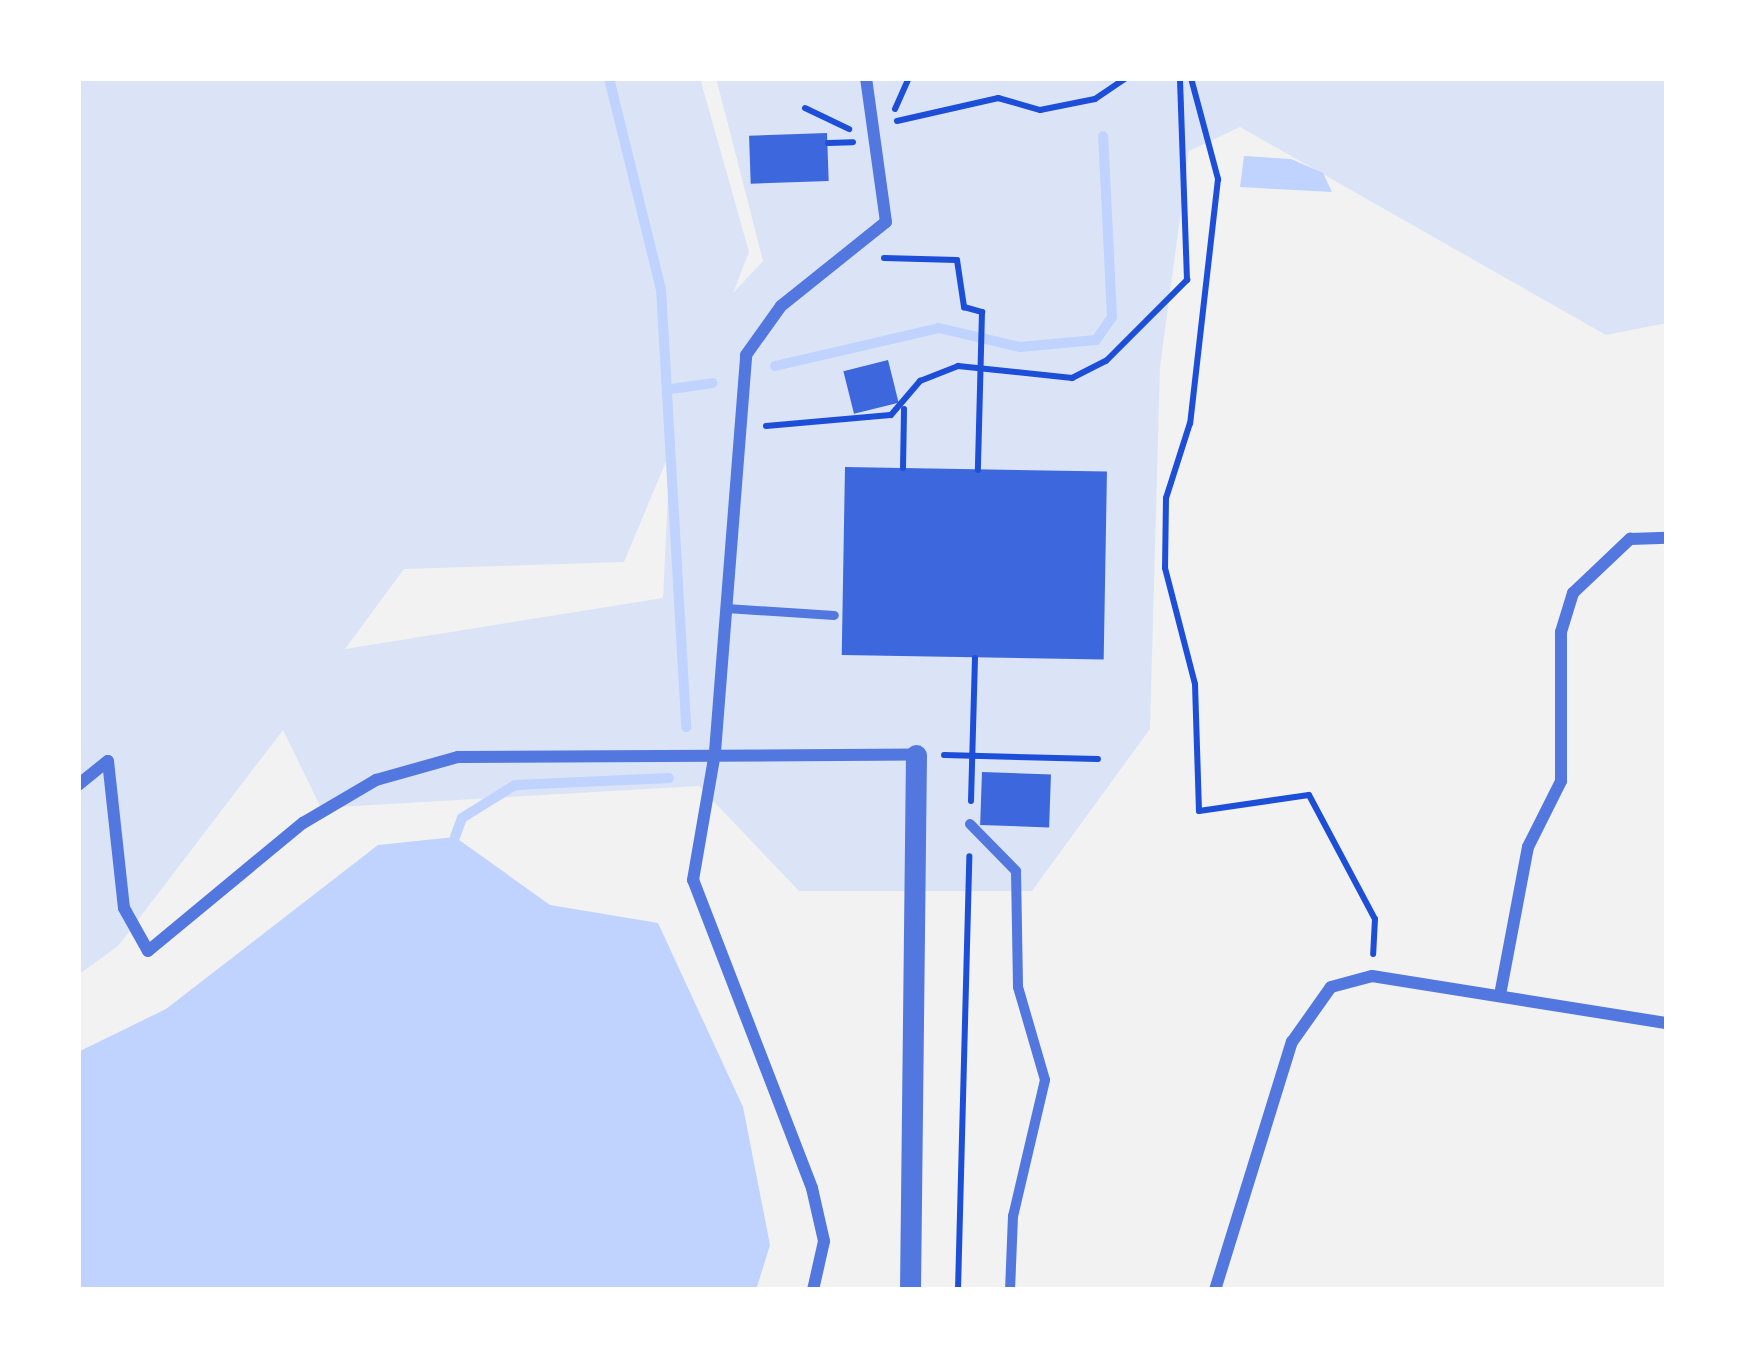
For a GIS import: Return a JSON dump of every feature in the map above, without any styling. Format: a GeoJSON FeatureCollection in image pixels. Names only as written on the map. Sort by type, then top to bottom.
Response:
{"type":"FeatureCollection","features":[{"type":"Feature","properties":{"kind":"street"},"geometry":{"type":"LineString","coordinates":[[813,1290],[824,1240],[812,1188],[693,880],[715,752],[746,355],[781,306],[857,256],[886,222],[884,124],[866,78]]}},
{"type":"Feature","properties":{"kind":"street"},"geometry":{"type":"LineString","coordinates":[[1500,995],[1528,847],[1561,781],[1561,632],[1573,593],[1630,539],[1667,538]]}},
{"type":"Feature","properties":{"kind":"street"},"geometry":{"type":"LineString","coordinates":[[78,784],[108,761],[124,908],[148,951],[303,823],[376,780],[458,757],[715,752],[916,755],[910,1290]]}},
{"type":"Feature","properties":{"kind":"street"},"geometry":{"type":"LineString","coordinates":[[970,824],[1016,871],[1018,987],[1045,1080],[1013,1216],[1010,1290]]}},
{"type":"Feature","properties":{"kind":"street"},"geometry":{"type":"LineString","coordinates":[[1215,1290],[1306,1007],[1372,976],[1667,1023]]}},
{"type":"Feature","properties":{"kind":"lane"},"geometry":{"type":"LineString","coordinates":[[726,608],[834,615]]}},
{"type":"Feature","properties":{"kind":"path"},"geometry":{"type":"LineString","coordinates":[[884,124],[909,78]]}},
{"type":"Feature","properties":{"kind":"path"},"geometry":{"type":"LineString","coordinates":[[806,108],[831,129],[884,124],[998,98],[1040,110],[1076,103],[1126,78]]}},
{"type":"Feature","properties":{"kind":"path"},"geometry":{"type":"LineString","coordinates":[[903,468],[904,409],[937,371],[980,367],[1072,378],[1106,361],[1187,280],[1180,78]]}},
{"type":"Feature","properties":{"kind":"path"},"geometry":{"type":"LineString","coordinates":[[1191,78],[1218,179],[1190,422],[1166,498],[1165,568],[1196,684],[1199,811],[1309,795],[1375,920],[1372,976]]}},
{"type":"Feature","properties":{"kind":"path"},"geometry":{"type":"LineString","coordinates":[[857,256],[957,260],[964,307],[982,312],[979,470]]}},
{"type":"Feature","properties":{"kind":"path"},"geometry":{"type":"LineString","coordinates":[[739,441],[794,418],[904,409]]}},
{"type":"Feature","properties":{"kind":"path"},"geometry":{"type":"LineString","coordinates":[[958,1290],[975,658]]}},
{"type":"Feature","properties":{"kind":"path"},"geometry":{"type":"LineString","coordinates":[[916,755],[1098,759]]}},
{"type":"Feature","properties":{"kind":"shaded area"},"geometry":{"type":"Polygon","coordinates":[[[78,78],[700,78],[749,252],[733,293],[763,261],[716,78],[1667,78],[1667,323],[1606,335],[1240,127],[1189,151],[1160,367],[1150,729],[1032,891],[799,891],[699,786],[321,808],[283,730],[118,946],[78,975],[78,78]],[[670,452],[624,562],[404,569],[345,649],[663,598],[670,452]]]}},
{"type":"Feature","properties":{"kind":"water"},"geometry":{"type":"Polygon","coordinates":[[[1244,156],[1291,159],[1323,173],[1332,192],[1240,187],[1244,156]]]}},
{"type":"Feature","properties":{"kind":"water"},"geometry":{"type":"Polygon","coordinates":[[[455,837],[550,905],[658,923],[743,1107],[770,1245],[756,1290],[78,1290],[78,1052],[166,1009],[378,845],[455,837]]]}},
{"type":"Feature","properties":{"kind":"building"},"geometry":{"type":"Polygon","coordinates":[[[827,133],[829,181],[751,184],[749,136],[827,133]]]}},
{"type":"Feature","properties":{"kind":"building"},"geometry":{"type":"Polygon","coordinates":[[[888,360],[899,403],[854,414],[843,371],[888,360]]]}},
{"type":"Feature","properties":{"kind":"building"},"geometry":{"type":"Polygon","coordinates":[[[845,467],[1107,472],[1104,660],[842,655],[845,467]]]}},
{"type":"Feature","properties":{"kind":"building"},"geometry":{"type":"Polygon","coordinates":[[[982,772],[1051,774],[1049,827],[980,825],[982,772]]]}},
{"type":"Feature","properties":{"kind":"waterway"},"geometry":{"type":"LineString","coordinates":[[609,78],[661,289],[686,727]]}},
{"type":"Feature","properties":{"kind":"waterway"},"geometry":{"type":"LineString","coordinates":[[775,366],[939,328],[1020,347],[1096,340],[1112,317],[1103,136]]}},
{"type":"Feature","properties":{"kind":"waterway"},"geometry":{"type":"LineString","coordinates":[[671,389],[713,383]]}},
{"type":"Feature","properties":{"kind":"waterway"},"geometry":{"type":"LineString","coordinates":[[455,837],[462,818],[515,785],[669,778]]}}]}
